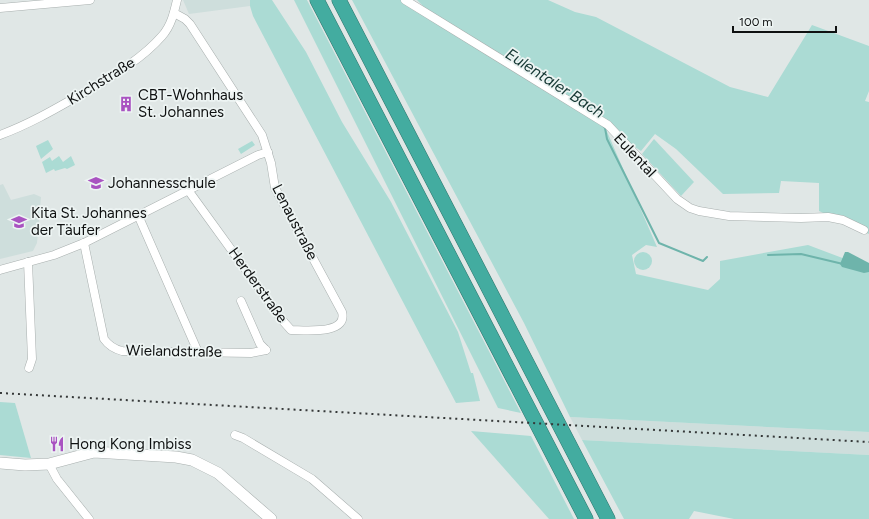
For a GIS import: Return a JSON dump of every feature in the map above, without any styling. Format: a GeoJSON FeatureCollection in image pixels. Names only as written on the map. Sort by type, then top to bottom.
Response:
{"type":"FeatureCollection","features":[{"type":"Feature","properties":{"kind":"highway"},"geometry":{"type":"LineString","coordinates":[[317,0],[586,519]]}},
{"type":"Feature","properties":{"kind":"highway"},"geometry":{"type":"LineString","coordinates":[[339,0],[608,519]]}},
{"type":"Feature","properties":{"kind":"main road"},"geometry":{"type":"LineString","coordinates":[[0,463],[26,465],[49,464],[94,452],[192,460],[218,473],[271,519]]}},
{"type":"Feature","properties":{"kind":"street"},"geometry":{"type":"LineString","coordinates":[[0,8],[50,2],[90,0]]}},
{"type":"Feature","properties":{"kind":"street","name":"Kirchstraße"},"geometry":{"type":"LineString","coordinates":[[0,135],[55,109],[136,60],[162,37],[174,14],[177,0]]}},
{"type":"Feature","properties":{"kind":"street","name":"Eulental"},"geometry":{"type":"LineString","coordinates":[[406,0],[608,125],[677,199],[690,208],[729,216],[836,218],[864,230]]}},
{"type":"Feature","properties":{"kind":"street","name":"Lenaustraße"},"geometry":{"type":"LineString","coordinates":[[174,14],[185,19],[190,24],[262,135],[268,152],[275,188],[342,312]]}},
{"type":"Feature","properties":{"kind":"street"},"geometry":{"type":"LineString","coordinates":[[0,270],[54,255],[84,243],[258,155],[268,152]]}},
{"type":"Feature","properties":{"kind":"street","name":"Herderstraße"},"geometry":{"type":"LineString","coordinates":[[188,190],[291,330],[333,329],[342,320],[342,312]]}},
{"type":"Feature","properties":{"kind":"street"},"geometry":{"type":"LineString","coordinates":[[138,215],[198,352]]}},
{"type":"Feature","properties":{"kind":"street","name":"Wielandstraße"},"geometry":{"type":"LineString","coordinates":[[84,243],[104,339],[108,345],[122,351],[251,353],[266,350],[260,344],[241,301]]}},
{"type":"Feature","properties":{"kind":"street"},"geometry":{"type":"LineString","coordinates":[[28,262],[32,359],[29,368]]}},
{"type":"Feature","properties":{"kind":"street"},"geometry":{"type":"LineString","coordinates":[[235,435],[243,438],[312,479],[358,519]]}},
{"type":"Feature","properties":{"kind":"street"},"geometry":{"type":"LineString","coordinates":[[49,464],[56,479],[88,519]]}},
{"type":"Feature","properties":{"kind":"shaded area"},"geometry":{"type":"Polygon","coordinates":[[[183,0],[250,0],[250,6],[189,14],[183,0]]]}},
{"type":"Feature","properties":{"kind":"shaded area"},"geometry":{"type":"Polygon","coordinates":[[[250,0],[272,0],[306,52],[342,122],[391,202],[458,332],[471,373],[473,373],[480,401],[456,403],[253,16],[250,0]]]}},
{"type":"Feature","properties":{"kind":"shaded area"},"geometry":{"type":"Polygon","coordinates":[[[294,0],[307,0],[521,413],[498,408],[294,0]]]}},
{"type":"Feature","properties":{"kind":"shaded area"},"geometry":{"type":"Polygon","coordinates":[[[352,0],[402,0],[419,13],[424,7],[417,0],[548,0],[575,12],[596,17],[730,87],[768,97],[812,25],[869,46],[869,91],[865,101],[869,102],[869,234],[819,211],[819,183],[781,181],[779,193],[723,194],[676,149],[655,134],[641,151],[605,127],[657,247],[646,245],[632,255],[636,274],[708,290],[720,279],[720,261],[808,245],[869,268],[869,432],[570,417],[524,323],[352,0]]]}},
{"type":"Feature","properties":{"kind":"shaded area"},"geometry":{"type":"Polygon","coordinates":[[[654,139],[694,182],[681,196],[642,154],[654,139]]]}},
{"type":"Feature","properties":{"kind":"shaded area"},"geometry":{"type":"Polygon","coordinates":[[[48,140],[53,149],[41,159],[36,146],[48,140]]]}},
{"type":"Feature","properties":{"kind":"shaded area"},"geometry":{"type":"Polygon","coordinates":[[[252,141],[255,145],[241,154],[238,149],[252,141]]]}},
{"type":"Feature","properties":{"kind":"shaded area"},"geometry":{"type":"Polygon","coordinates":[[[59,156],[63,162],[71,156],[75,165],[67,169],[65,168],[55,171],[54,169],[46,173],[42,162],[50,157],[52,161],[59,156]]]}},
{"type":"Feature","properties":{"kind":"shaded area","name":"Kita St. Johannes der Täufer"},"geometry":{"type":"Polygon","coordinates":[[[3,184],[11,200],[34,194],[41,197],[37,243],[33,251],[0,259],[0,185],[3,184]]]}},
{"type":"Feature","properties":{"kind":"shaded area"},"geometry":{"type":"Polygon","coordinates":[[[639,252],[647,252],[652,257],[650,268],[647,270],[639,270],[634,265],[634,257],[639,252]]]}},
{"type":"Feature","properties":{"kind":"shaded area"},"geometry":{"type":"Polygon","coordinates":[[[845,252],[848,252],[869,263],[869,272],[864,273],[842,267],[840,264],[845,252]]]}},
{"type":"Feature","properties":{"kind":"shaded area"},"geometry":{"type":"Polygon","coordinates":[[[0,402],[15,403],[31,458],[0,455],[0,402]]]}},
{"type":"Feature","properties":{"kind":"shaded area"},"geometry":{"type":"Polygon","coordinates":[[[570,417],[869,432],[869,455],[582,440],[570,417]]]}},
{"type":"Feature","properties":{"kind":"shaded area"},"geometry":{"type":"Polygon","coordinates":[[[471,431],[531,436],[574,519],[549,519],[471,431]]]}},
{"type":"Feature","properties":{"kind":"shaded area"},"geometry":{"type":"Polygon","coordinates":[[[582,440],[869,455],[869,519],[734,519],[694,511],[689,519],[624,519],[582,440]]]}},
{"type":"Feature","properties":{"kind":"waterway","name":"Eulentaler Bach"},"geometry":{"type":"LineString","coordinates":[[602,125],[605,128],[607,139],[659,243],[703,261],[707,257]]}},
{"type":"Feature","properties":{"kind":"waterway","name":"Eulentaler Bach"},"geometry":{"type":"LineString","coordinates":[[768,255],[801,254],[843,264]]}},
{"type":"Feature","properties":{"kind":"railway"},"geometry":{"type":"LineString","coordinates":[[0,393],[869,442]]}},
{"type":"Feature","properties":{"kind":"place","name":"CBT-Wohnhaus St. Johannes"},"geometry":{"type":"Point","coordinates":[126,104]}},
{"type":"Feature","properties":{"kind":"place","name":"Johannesschule"},"geometry":{"type":"Point","coordinates":[96,183]}},
{"type":"Feature","properties":{"kind":"place","name":"Kita St. Johannes der Täufer"},"geometry":{"type":"Point","coordinates":[19,222]}},
{"type":"Feature","properties":{"kind":"place","name":"Hong Kong Imbiss"},"geometry":{"type":"Point","coordinates":[57,444]}}]}
